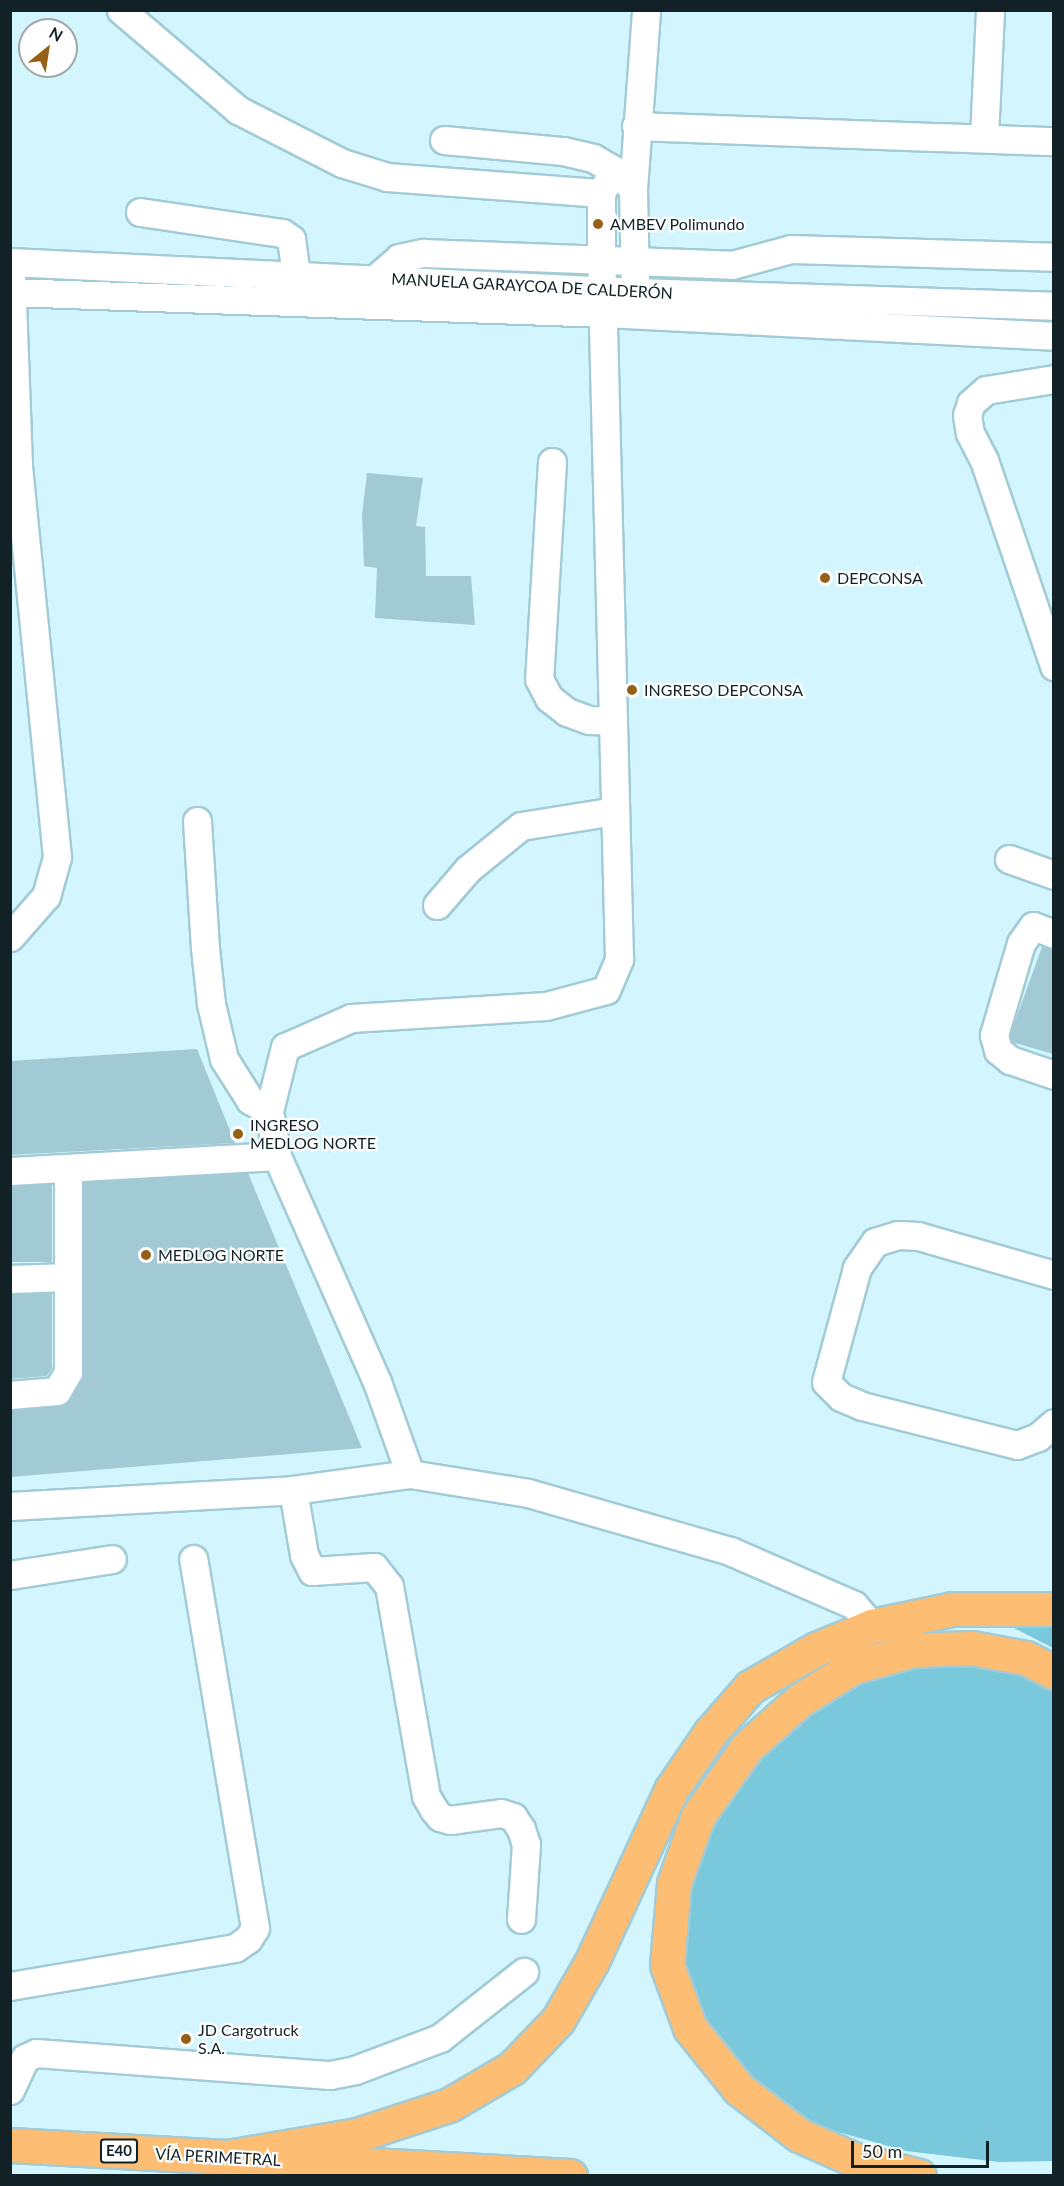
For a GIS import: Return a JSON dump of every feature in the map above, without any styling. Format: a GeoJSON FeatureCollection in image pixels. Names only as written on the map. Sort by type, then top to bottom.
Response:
{"type":"FeatureCollection","features":[{"type":"Feature","properties":{"kind":"highway"},"geometry":{"type":"LineString","coordinates":[[227,2157],[357,2135],[449,2105],[512,2068],[563,2010],[592,1961],[671,1790],[710,1733],[750,1687],[816,1649],[872,1626],[953,1609],[1053,1609]]}},
{"type":"Feature","properties":{"kind":"highway"},"geometry":{"type":"LineString","coordinates":[[919,2175],[853,2159],[799,2135],[739,2089],[690,2028],[667,1965],[674,1883],[698,1816],[747,1747],[800,1700],[853,1667],[913,1650],[972,1648],[1026,1658],[1053,1672]]}},
{"type":"Feature","properties":{"kind":"highway","name":"VÍA PERIMETRAL"},"geometry":{"type":"LineString","coordinates":[[10,2145],[570,2175]]}},
{"type":"Feature","properties":{"kind":"street"},"geometry":{"type":"LineString","coordinates":[[120,10],[238,110],[342,163],[387,177],[602,193]]}},
{"type":"Feature","properties":{"kind":"street"},"geometry":{"type":"LineString","coordinates":[[635,292],[633,189],[646,10]]}},
{"type":"Feature","properties":{"kind":"street"},"geometry":{"type":"LineString","coordinates":[[984,138],[990,10]]}},
{"type":"Feature","properties":{"kind":"street"},"geometry":{"type":"LineString","coordinates":[[636,126],[1053,141]]}},
{"type":"Feature","properties":{"kind":"street"},"geometry":{"type":"LineString","coordinates":[[444,140],[562,151],[592,158],[614,170],[633,189]]}},
{"type":"Feature","properties":{"kind":"street"},"geometry":{"type":"LineString","coordinates":[[410,1474],[377,1382],[277,1156],[269,1111],[285,1047],[351,1018],[546,1006],[606,990],[619,958],[602,262],[602,193],[614,170]]}},
{"type":"Feature","properties":{"kind":"street"},"geometry":{"type":"LineString","coordinates":[[140,212],[282,233],[291,239],[296,274]]}},
{"type":"Feature","properties":{"kind":"street"},"geometry":{"type":"LineString","coordinates":[[375,278],[399,258],[423,253],[635,264],[732,265],[791,249],[1053,257]]}},
{"type":"Feature","properties":{"kind":"street"},"geometry":{"type":"LineString","coordinates":[[10,937],[45,896],[57,857],[14,465],[11,262]]}},
{"type":"Feature","properties":{"kind":"street","name":"MANUELA GARAYCOA DE CALDERÓN"},"geometry":{"type":"LineString","coordinates":[[11,262],[375,278],[603,301],[1053,336]]}},
{"type":"Feature","properties":{"kind":"street","name":"MANUELA GARAYCOA DE CALDERÓN"},"geometry":{"type":"LineString","coordinates":[[11,292],[603,301],[635,292],[1053,306]]}},
{"type":"Feature","properties":{"kind":"street"},"geometry":{"type":"LineString","coordinates":[[1053,379],[987,390],[971,403],[968,415],[970,433],[984,460],[1053,666]]}},
{"type":"Feature","properties":{"kind":"street"},"geometry":{"type":"LineString","coordinates":[[552,462],[540,679],[549,698],[567,712],[589,720],[613,721]]}},
{"type":"Feature","properties":{"kind":"street"},"geometry":{"type":"LineString","coordinates":[[437,905],[468,869],[521,826],[615,811]]}},
{"type":"Feature","properties":{"kind":"street"},"geometry":{"type":"LineString","coordinates":[[197,821],[205,948],[224,1059],[250,1100],[269,1111]]}},
{"type":"Feature","properties":{"kind":"street"},"geometry":{"type":"LineString","coordinates":[[1009,859],[1053,875]]}},
{"type":"Feature","properties":{"kind":"street"},"geometry":{"type":"LineString","coordinates":[[1053,933],[1033,926],[1021,943],[994,1035],[998,1050],[1010,1060],[1053,1075]]}},
{"type":"Feature","properties":{"kind":"street"},"geometry":{"type":"LineString","coordinates":[[10,1171],[277,1156]]}},
{"type":"Feature","properties":{"kind":"street"},"geometry":{"type":"LineString","coordinates":[[10,1395],[57,1392],[68,1372],[68,1168]]}},
{"type":"Feature","properties":{"kind":"street"},"geometry":{"type":"LineString","coordinates":[[1053,1275],[918,1236],[898,1235],[875,1242],[857,1268],[826,1382],[841,1397],[862,1406],[1017,1445],[1038,1437],[1053,1423]]}},
{"type":"Feature","properties":{"kind":"street"},"geometry":{"type":"LineString","coordinates":[[10,1279],[68,1277]]}},
{"type":"Feature","properties":{"kind":"street"},"geometry":{"type":"LineString","coordinates":[[10,1506],[293,1490],[410,1474],[528,1493],[730,1551],[854,1605],[872,1626]]}},
{"type":"Feature","properties":{"kind":"street"},"geometry":{"type":"LineString","coordinates":[[293,1490],[304,1555],[312,1571],[374,1567],[389,1586],[426,1796],[434,1809],[440,1817],[450,1820],[501,1813],[513,1817],[521,1829],[526,1844],[521,1919]]}},
{"type":"Feature","properties":{"kind":"street"},"geometry":{"type":"LineString","coordinates":[[10,1986],[235,1948],[248,1939],[255,1928],[194,1558]]}},
{"type":"Feature","properties":{"kind":"street"},"geometry":{"type":"LineString","coordinates":[[10,1575],[112,1559]]}},
{"type":"Feature","properties":{"kind":"street"},"geometry":{"type":"LineString","coordinates":[[10,2090],[25,2058],[36,2053],[330,2075],[355,2070],[440,2038],[524,1971]]}},
{"type":"Feature","properties":{"kind":"shaded area"},"geometry":{"type":"Polygon","coordinates":[[[1053,1624],[1053,1648],[1012,1627],[1053,1624]]]}},
{"type":"Feature","properties":{"kind":"shaded area"},"geometry":{"type":"Polygon","coordinates":[[[943,1659],[1003,1664],[1053,1686],[1053,2161],[999,2162],[906,2151],[799,2121],[752,2088],[711,2039],[681,1975],[681,1912],[700,1835],[753,1755],[843,1687],[892,1667],[943,1659]]]}},
{"type":"Feature","properties":{"kind":"building"},"geometry":{"type":"Polygon","coordinates":[[[367,473],[423,478],[416,526],[425,527],[426,576],[471,576],[475,625],[375,618],[377,568],[364,566],[362,515],[367,473]]]}},
{"type":"Feature","properties":{"kind":"building"},"geometry":{"type":"Polygon","coordinates":[[[1042,947],[1053,950],[1053,1054],[1012,1042],[1010,1035],[1042,947]]]}},
{"type":"Feature","properties":{"kind":"building"},"geometry":{"type":"Polygon","coordinates":[[[197,1049],[235,1143],[10,1155],[10,1061],[197,1049]]]}},
{"type":"Feature","properties":{"kind":"building","name":"MEDLOG NORTE"},"geometry":{"type":"Polygon","coordinates":[[[248,1173],[362,1448],[10,1477],[10,1411],[65,1405],[84,1373],[84,1183],[248,1173]]]}},
{"type":"Feature","properties":{"kind":"building"},"geometry":{"type":"Polygon","coordinates":[[[10,1184],[52,1184],[52,1262],[10,1262],[10,1184]]]}},
{"type":"Feature","properties":{"kind":"building"},"geometry":{"type":"Polygon","coordinates":[[[52,1293],[52,1368],[47,1376],[10,1379],[10,1295],[52,1293]]]}},
{"type":"Feature","properties":{"kind":"place","name":"AMBEV Polimundo"},"geometry":{"type":"Point","coordinates":[598,224]}},
{"type":"Feature","properties":{"kind":"place","name":"DEPCONSA"},"geometry":{"type":"Point","coordinates":[825,578]}},
{"type":"Feature","properties":{"kind":"place","name":"INGRESO DEPCONSA"},"geometry":{"type":"Point","coordinates":[632,690]}},
{"type":"Feature","properties":{"kind":"place","name":"INGRESO MEDLOG NORTE"},"geometry":{"type":"Point","coordinates":[238,1134]}},
{"type":"Feature","properties":{"kind":"place","name":"MEDLOG NORTE"},"geometry":{"type":"Point","coordinates":[146,1255]}},
{"type":"Feature","properties":{"kind":"place","name":"JD Cargotruck S.A."},"geometry":{"type":"Point","coordinates":[186,2039]}}]}
